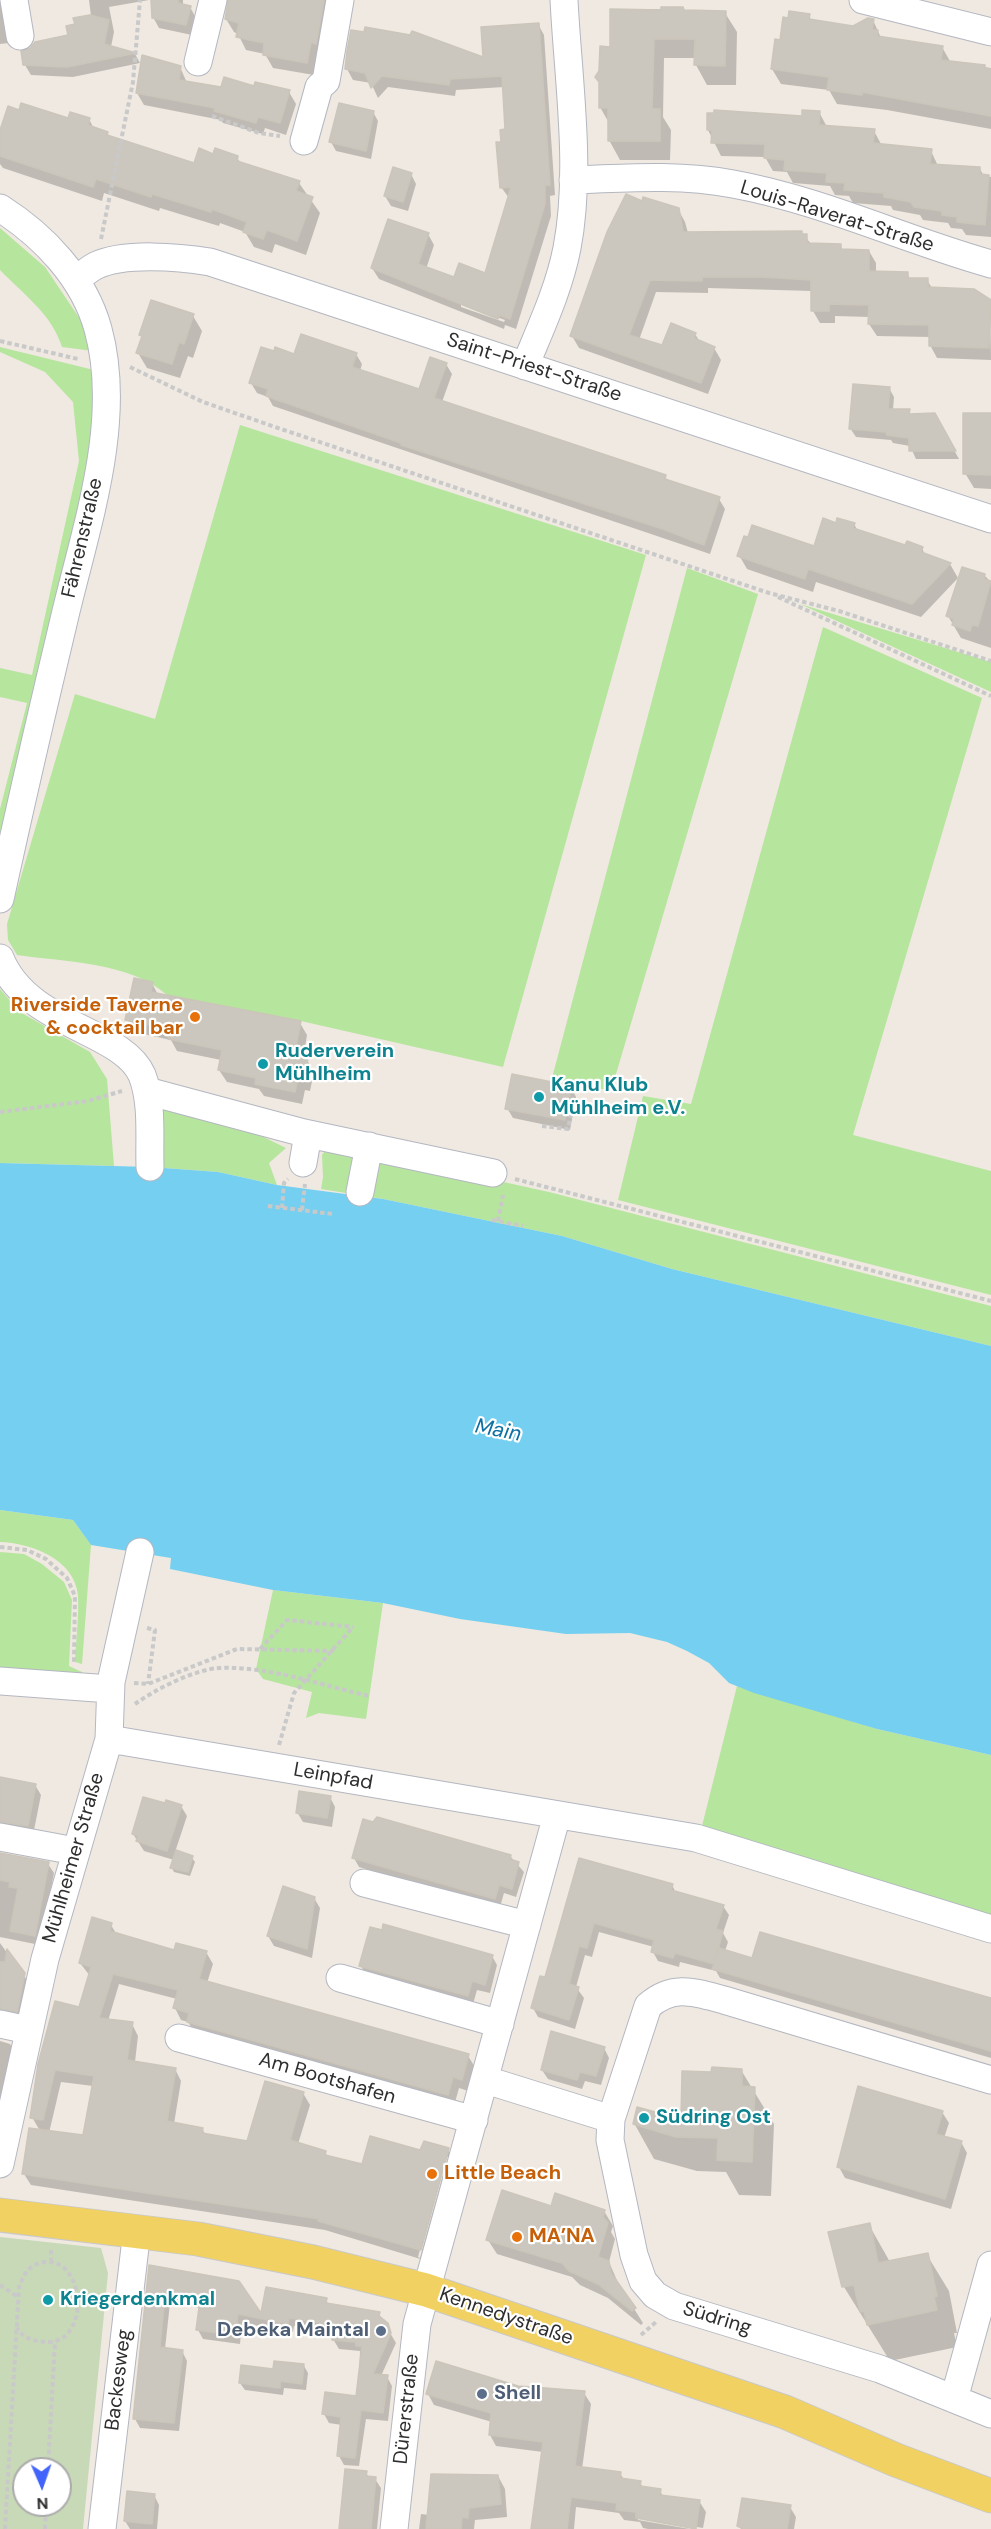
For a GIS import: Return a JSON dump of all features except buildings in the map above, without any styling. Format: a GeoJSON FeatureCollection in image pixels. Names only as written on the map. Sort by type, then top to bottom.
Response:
{"type":"FeatureCollection","features":[{"type":"Feature","properties":{"kind":"main road","name":"Kennedystraße"},"geometry":{"type":"LineString","coordinates":[[0,2215],[137,2230],[256,2249],[426,2290],[784,2412],[896,2460],[991,2496]]}},
{"type":"Feature","properties":{"kind":"street"},"geometry":{"type":"LineString","coordinates":[[14,0],[20,36]]}},
{"type":"Feature","properties":{"kind":"street"},"geometry":{"type":"LineString","coordinates":[[198,62],[213,0]]}},
{"type":"Feature","properties":{"kind":"street"},"geometry":{"type":"LineString","coordinates":[[304,141],[319,87],[326,81],[340,0]]}},
{"type":"Feature","properties":{"kind":"street"},"geometry":{"type":"LineString","coordinates":[[525,366],[563,266],[570,223],[573,180],[564,0]]}},
{"type":"Feature","properties":{"kind":"street"},"geometry":{"type":"LineString","coordinates":[[863,0],[991,32]]}},
{"type":"Feature","properties":{"kind":"street","name":"Louis-Raverat-Straße"},"geometry":{"type":"LineString","coordinates":[[573,180],[669,178],[733,184],[788,197],[909,240],[991,264]]}},
{"type":"Feature","properties":{"kind":"street","name":"Fährenstraße"},"geometry":{"type":"LineString","coordinates":[[0,208],[86,273],[105,364],[106,411],[99,468],[0,899]]}},
{"type":"Feature","properties":{"kind":"street","name":"Saint-Priest-Straße"},"geometry":{"type":"LineString","coordinates":[[86,273],[137,258],[186,258],[210,262],[991,519]]}},
{"type":"Feature","properties":{"kind":"street"},"geometry":{"type":"LineString","coordinates":[[0,958],[13,981],[25,995],[49,1014],[129,1058],[142,1074],[147,1091],[150,1167]]}},
{"type":"Feature","properties":{"kind":"street"},"geometry":{"type":"LineString","coordinates":[[147,1091],[308,1134],[493,1173]]}},
{"type":"Feature","properties":{"kind":"street"},"geometry":{"type":"LineString","coordinates":[[304,1174],[308,1134]]}},
{"type":"Feature","properties":{"kind":"street"},"geometry":{"type":"LineString","coordinates":[[360,1192],[369,1146]]}},
{"type":"Feature","properties":{"kind":"street","name":"Mühlheimer Straße"},"geometry":{"type":"LineString","coordinates":[[0,2164],[28,2030],[109,1730],[110,1686],[140,1552]]}},
{"type":"Feature","properties":{"kind":"street"},"geometry":{"type":"LineString","coordinates":[[0,1681],[110,1686]]}},
{"type":"Feature","properties":{"kind":"street","name":"Leinpfad"},"geometry":{"type":"LineString","coordinates":[[109,1730],[272,1767],[696,1838],[991,1929]]}},
{"type":"Feature","properties":{"kind":"street"},"geometry":{"type":"LineString","coordinates":[[426,2290],[486,2080],[557,1815]]}},
{"type":"Feature","properties":{"kind":"street"},"geometry":{"type":"LineString","coordinates":[[0,1837],[75,1851]]}},
{"type":"Feature","properties":{"kind":"street"},"geometry":{"type":"LineString","coordinates":[[364,1883],[527,1925]]}},
{"type":"Feature","properties":{"kind":"street"},"geometry":{"type":"LineString","coordinates":[[340,1978],[500,2024]]}},
{"type":"Feature","properties":{"kind":"street","name":"Südring"},"geometry":{"type":"LineString","coordinates":[[991,2080],[724,2000],[697,1993],[672,1991],[659,1997],[648,2006],[611,2119],[610,2140],[634,2255],[643,2281],[654,2295],[674,2306],[880,2369],[991,2414]]}},
{"type":"Feature","properties":{"kind":"street"},"geometry":{"type":"LineString","coordinates":[[0,2024],[28,2030]]}},
{"type":"Feature","properties":{"kind":"street","name":"Am Bootshafen"},"geometry":{"type":"LineString","coordinates":[[179,2038],[474,2120]]}},
{"type":"Feature","properties":{"kind":"street"},"geometry":{"type":"LineString","coordinates":[[486,2080],[611,2119]]}},
{"type":"Feature","properties":{"kind":"street","name":"Backesweg"},"geometry":{"type":"LineString","coordinates":[[102,2529],[137,2230]]}},
{"type":"Feature","properties":{"kind":"street"},"geometry":{"type":"LineString","coordinates":[[954,2399],[991,2265]]}},
{"type":"Feature","properties":{"kind":"street","name":"Dürerstraße"},"geometry":{"type":"LineString","coordinates":[[394,2529],[417,2324],[426,2290]]}},
{"type":"Feature","properties":{"kind":"path"},"geometry":{"type":"LineString","coordinates":[[86,273],[133,82],[140,0]]}},
{"type":"Feature","properties":{"kind":"path"},"geometry":{"type":"LineString","coordinates":[[212,116],[259,133],[304,141]]}},
{"type":"Feature","properties":{"kind":"path"},"geometry":{"type":"LineString","coordinates":[[0,341],[105,364],[129,367],[214,406],[769,593],[839,611],[991,661]]}},
{"type":"Feature","properties":{"kind":"path"},"geometry":{"type":"LineString","coordinates":[[769,593],[991,696]]}},
{"type":"Feature","properties":{"kind":"path"},"geometry":{"type":"LineString","coordinates":[[0,1112],[88,1101],[126,1090],[147,1091]]}},
{"type":"Feature","properties":{"kind":"path"},"geometry":{"type":"LineString","coordinates":[[542,1126],[568,1129],[571,1113]]}},
{"type":"Feature","properties":{"kind":"path"},"geometry":{"type":"LineString","coordinates":[[493,1173],[991,1301]]}},
{"type":"Feature","properties":{"kind":"path"},"geometry":{"type":"LineString","coordinates":[[302,1210],[304,1174]]}},
{"type":"Feature","properties":{"kind":"path"},"geometry":{"type":"LineString","coordinates":[[282,1208],[284,1183]]}},
{"type":"Feature","properties":{"kind":"path"},"geometry":{"type":"LineString","coordinates":[[268,1206],[333,1214]]}},
{"type":"Feature","properties":{"kind":"path"},"geometry":{"type":"LineString","coordinates":[[498,1221],[500,1214]]}},
{"type":"Feature","properties":{"kind":"path"},"geometry":{"type":"LineString","coordinates":[[492,1220],[523,1226]]}},
{"type":"Feature","properties":{"kind":"path"},"geometry":{"type":"LineString","coordinates":[[0,1547],[27,1550],[46,1559],[67,1578],[75,1596],[73,1662],[110,1686],[148,1684],[237,1649],[334,1651]]}},
{"type":"Feature","properties":{"kind":"path"},"geometry":{"type":"LineString","coordinates":[[260,1649],[287,1620],[353,1627],[334,1651],[294,1693],[272,1767]]}},
{"type":"Feature","properties":{"kind":"path"},"geometry":{"type":"LineString","coordinates":[[124,1622],[154,1630],[148,1684]]}},
{"type":"Feature","properties":{"kind":"path"},"geometry":{"type":"LineString","coordinates":[[109,1730],[159,1688],[217,1668],[256,1669],[369,1696]]}},
{"type":"Feature","properties":{"kind":"path"},"geometry":{"type":"LineString","coordinates":[[51,2242],[51,2262]]}},
{"type":"Feature","properties":{"kind":"path"},"geometry":{"type":"LineString","coordinates":[[5,2529],[18,2297],[21,2281],[31,2267],[38,2263],[51,2262],[61,2266],[70,2275],[76,2302],[75,2320],[70,2331],[55,2341],[28,2340],[17,2328]]}},
{"type":"Feature","properties":{"kind":"path"},"geometry":{"type":"LineString","coordinates":[[0,2285],[18,2297]]}},
{"type":"Feature","properties":{"kind":"path"},"geometry":{"type":"LineString","coordinates":[[49,2457],[55,2341]]}},
{"type":"Feature","properties":{"kind":"green space"},"geometry":{"type":"Polygon","coordinates":[[[0,228],[45,267],[80,319],[93,351],[62,347],[44,314],[0,270],[0,228]]]}},
{"type":"Feature","properties":{"kind":"green space"},"geometry":{"type":"Polygon","coordinates":[[[0,347],[94,370],[92,449],[0,853],[0,809],[27,703],[0,697],[0,668],[32,675],[79,461],[73,402],[45,372],[0,352],[0,347]]]}},
{"type":"Feature","properties":{"kind":"green space"},"geometry":{"type":"Polygon","coordinates":[[[240,425],[646,555],[503,1067],[301,1021],[167,995],[152,984],[116,970],[96,965],[17,955],[8,940],[7,924],[75,694],[155,719],[240,425]]]}},
{"type":"Feature","properties":{"kind":"green space"},"geometry":{"type":"Polygon","coordinates":[[[687,568],[758,594],[611,1091],[552,1078],[687,568]]]}},
{"type":"Feature","properties":{"kind":"green space"},"geometry":{"type":"Polygon","coordinates":[[[800,604],[991,662],[991,692],[800,604]]]}},
{"type":"Feature","properties":{"kind":"green space"},"geometry":{"type":"Polygon","coordinates":[[[823,627],[982,698],[853,1135],[991,1171],[991,1295],[618,1200],[643,1096],[691,1104],[823,627]]]}},
{"type":"Feature","properties":{"kind":"green space"},"geometry":{"type":"Polygon","coordinates":[[[0,989],[20,1012],[90,1052],[107,1079],[114,1166],[0,1163],[0,989]]]}},
{"type":"Feature","properties":{"kind":"green space"},"geometry":{"type":"Polygon","coordinates":[[[160,1100],[227,1119],[286,1148],[269,1163],[277,1185],[218,1172],[164,1168],[160,1100]]]}},
{"type":"Feature","properties":{"kind":"green space"},"geometry":{"type":"Polygon","coordinates":[[[330,1144],[549,1192],[991,1306],[991,1346],[672,1269],[562,1236],[383,1199],[321,1189],[322,1155],[330,1144]]]}},
{"type":"Feature","properties":{"kind":"green space"},"geometry":{"type":"Polygon","coordinates":[[[0,1510],[73,1520],[91,1545],[82,1664],[75,1662],[78,1596],[75,1583],[69,1572],[50,1556],[25,1546],[0,1542],[0,1510]]]}},
{"type":"Feature","properties":{"kind":"green space"},"geometry":{"type":"Polygon","coordinates":[[[0,1552],[24,1554],[42,1564],[64,1582],[72,1600],[69,1666],[82,1672],[84,1682],[0,1676],[0,1552]]]}},
{"type":"Feature","properties":{"kind":"green space"},"geometry":{"type":"Polygon","coordinates":[[[273,1590],[383,1603],[366,1719],[319,1713],[306,1718],[312,1692],[263,1679],[256,1669],[273,1590]]]}},
{"type":"Feature","properties":{"kind":"green space"},"geometry":{"type":"Polygon","coordinates":[[[737,1686],[877,1729],[991,1755],[991,1922],[701,1830],[737,1686]]]}},
{"type":"Feature","properties":{"kind":"green space"},"geometry":{"type":"Polygon","coordinates":[[[0,2237],[101,2248],[108,2273],[83,2529],[0,2529],[0,2237]]]}},
{"type":"Feature","properties":{"kind":"water","name":"Main"},"geometry":{"type":"Polygon","coordinates":[[[0,1163],[150,1167],[218,1172],[277,1185],[383,1199],[562,1236],[672,1269],[991,1346],[991,1755],[877,1729],[754,1693],[729,1683],[709,1663],[667,1642],[630,1633],[566,1634],[460,1619],[383,1603],[273,1590],[170,1569],[171,1558],[91,1545],[73,1520],[0,1510],[0,1163]]]}},
{"type":"Feature","properties":{"kind":"place","name":"Riverside Taverne & cocktail bar"},"geometry":{"type":"Point","coordinates":[195,1017]}},
{"type":"Feature","properties":{"kind":"place","name":"Ruderverein Mühlheim"},"geometry":{"type":"Point","coordinates":[263,1064]}},
{"type":"Feature","properties":{"kind":"place","name":"Kanu Klub Mühlheim e.V."},"geometry":{"type":"Point","coordinates":[539,1097]}},
{"type":"Feature","properties":{"kind":"place","name":"Südring Ost"},"geometry":{"type":"Point","coordinates":[644,2118]}},
{"type":"Feature","properties":{"kind":"place","name":"Little Beach"},"geometry":{"type":"Point","coordinates":[432,2174]}},
{"type":"Feature","properties":{"kind":"place","name":"MA’NA"},"geometry":{"type":"Point","coordinates":[517,2237]}},
{"type":"Feature","properties":{"kind":"place","name":"Kriegerdenkmal"},"geometry":{"type":"Point","coordinates":[48,2300]}},
{"type":"Feature","properties":{"kind":"place","name":"Debeka Maintal"},"geometry":{"type":"Point","coordinates":[381,2331]}},
{"type":"Feature","properties":{"kind":"place","name":"Shell"},"geometry":{"type":"Point","coordinates":[482,2394]}}]}
